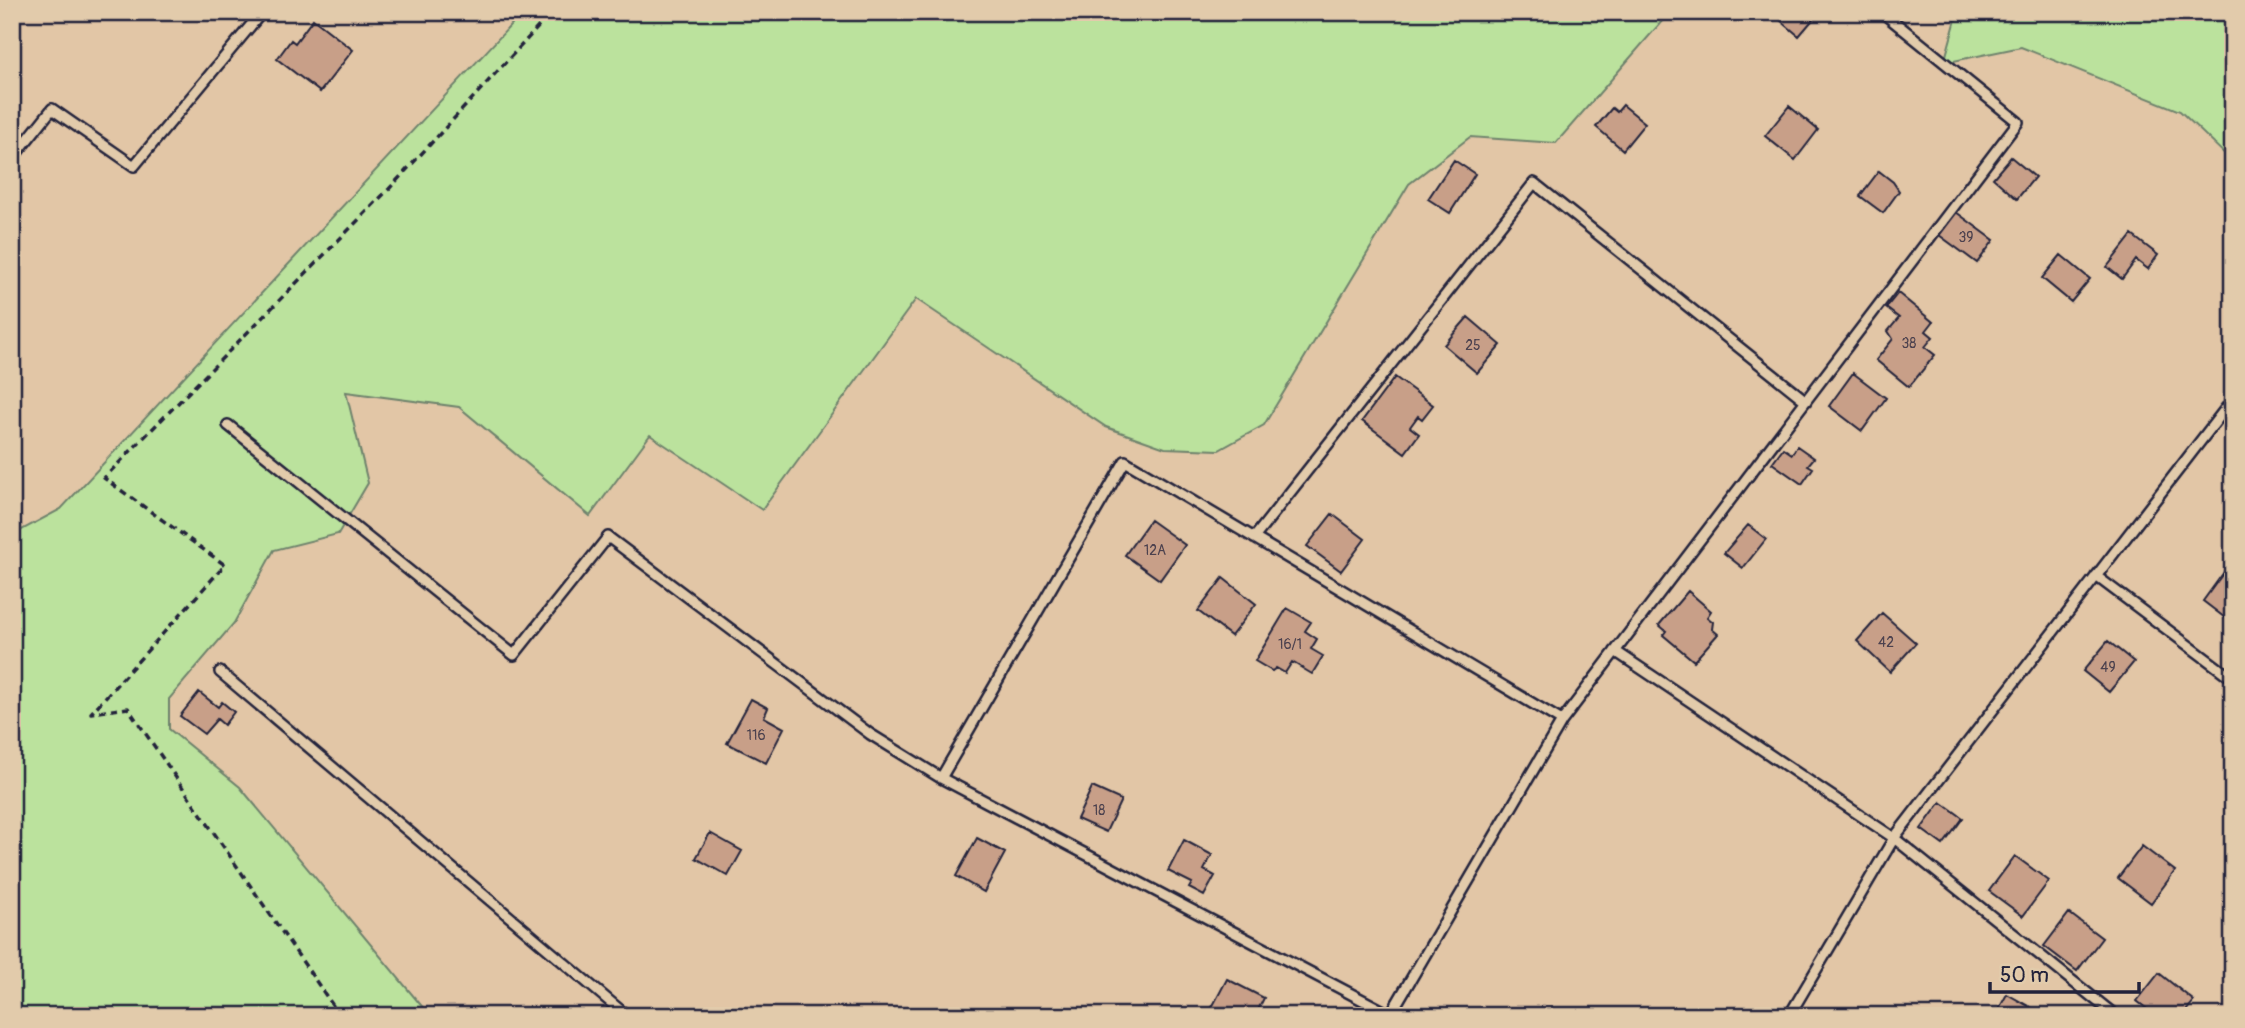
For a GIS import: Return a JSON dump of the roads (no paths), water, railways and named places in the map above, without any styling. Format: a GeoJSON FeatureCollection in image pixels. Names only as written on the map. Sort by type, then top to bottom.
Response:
{"type":"FeatureCollection","features":[{"type":"Feature","properties":{"kind":"lane"},"geometry":{"type":"LineString","coordinates":[[12,159],[52,109],[134,166],[262,12]]}},
{"type":"Feature","properties":{"kind":"lane"},"geometry":{"type":"LineString","coordinates":[[228,425],[514,655],[608,537],[870,734],[941,778],[1387,1014],[1562,721],[2018,122],[1882,12]]}},
{"type":"Feature","properties":{"kind":"lane"},"geometry":{"type":"LineString","coordinates":[[1254,538],[1534,183],[1806,401]]}},
{"type":"Feature","properties":{"kind":"lane"},"geometry":{"type":"LineString","coordinates":[[1789,1016],[1894,838],[2233,399]]}},
{"type":"Feature","properties":{"kind":"lane"},"geometry":{"type":"LineString","coordinates":[[941,778],[1125,461],[1562,721]]}},
{"type":"Feature","properties":{"kind":"lane"},"geometry":{"type":"LineString","coordinates":[[2096,576],[2233,679]]}},
{"type":"Feature","properties":{"kind":"lane"},"geometry":{"type":"LineString","coordinates":[[1615,652],[1894,838],[2116,1016]]}},
{"type":"Feature","properties":{"kind":"lane"},"geometry":{"type":"LineString","coordinates":[[220,672],[627,1016]]}}]}
